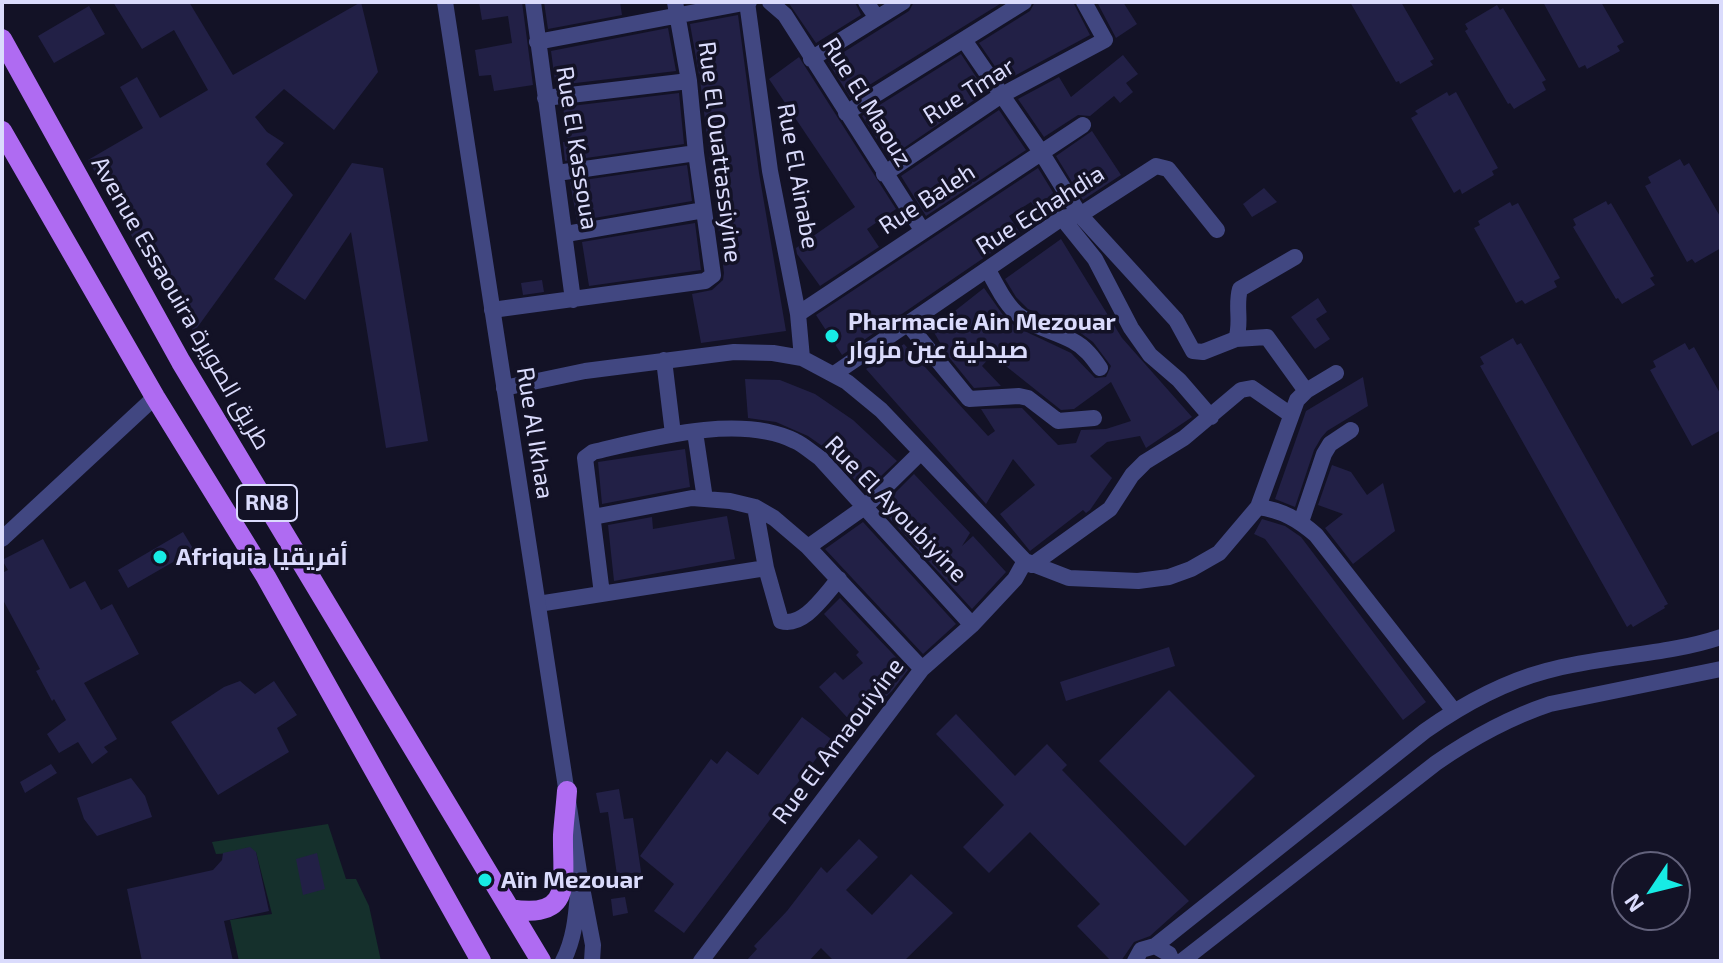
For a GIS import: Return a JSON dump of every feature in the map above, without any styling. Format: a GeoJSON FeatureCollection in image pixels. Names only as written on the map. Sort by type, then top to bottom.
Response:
{"type":"FeatureCollection","features":[{"type":"Feature","properties":{"kind":"main road","name":"Avenue Essaouira طريق الصويرة"},"geometry":{"type":"LineString","coordinates":[[2,39],[181,362],[541,961]]}},
{"type":"Feature","properties":{"kind":"main road","name":"RN8"},"geometry":{"type":"LineString","coordinates":[[2,131],[155,397],[266,577],[481,961]]}},
{"type":"Feature","properties":{"kind":"main road"},"geometry":{"type":"LineString","coordinates":[[510,909],[536,912],[548,908],[558,901],[564,891],[563,834],[567,791]]}},
{"type":"Feature","properties":{"kind":"street","name":"Rue Al Ikhaa"},"geometry":{"type":"LineString","coordinates":[[445,2],[579,872],[593,945],[592,961]]}},
{"type":"Feature","properties":{"kind":"street","name":"Rue El Kassoua"},"geometry":{"type":"LineString","coordinates":[[533,2],[573,300]]}},
{"type":"Feature","properties":{"kind":"street"},"geometry":{"type":"LineString","coordinates":[[537,42],[676,9],[748,2]]}},
{"type":"Feature","properties":{"kind":"street","name":"Rue El Ainabe"},"geometry":{"type":"LineString","coordinates":[[748,2],[770,171],[798,314],[802,358]]}},
{"type":"Feature","properties":{"kind":"street","name":"Rue El Maouz"},"geometry":{"type":"LineString","coordinates":[[770,2],[785,15],[922,230]]}},
{"type":"Feature","properties":{"kind":"street"},"geometry":{"type":"LineString","coordinates":[[866,2],[877,18]]}},
{"type":"Feature","properties":{"kind":"street"},"geometry":{"type":"LineString","coordinates":[[811,59],[903,2]]}},
{"type":"Feature","properties":{"kind":"street"},"geometry":{"type":"LineString","coordinates":[[846,113],[1024,2]]}},
{"type":"Feature","properties":{"kind":"street","name":"Rue Tmar"},"geometry":{"type":"LineString","coordinates":[[884,174],[1000,96],[1105,40],[1084,2]]}},
{"type":"Feature","properties":{"kind":"street","name":"Rue El Ouattassiyine"},"geometry":{"type":"LineString","coordinates":[[492,310],[711,278],[714,267],[676,9]]}},
{"type":"Feature","properties":{"kind":"street"},"geometry":{"type":"LineString","coordinates":[[964,40],[1080,215],[1176,320],[1193,351],[1203,352],[1236,339],[1267,337],[1306,391]]}},
{"type":"Feature","properties":{"kind":"street"},"geometry":{"type":"LineString","coordinates":[[545,98],[689,81]]}},
{"type":"Feature","properties":{"kind":"street","name":"Rue Baleh"},"geometry":{"type":"LineString","coordinates":[[798,314],[1083,125]]}},
{"type":"Feature","properties":{"kind":"street"},"geometry":{"type":"LineString","coordinates":[[557,173],[696,153]]}},
{"type":"Feature","properties":{"kind":"street","name":"Rue Echahdia"},"geometry":{"type":"LineString","coordinates":[[834,374],[1062,218],[1080,215],[1156,166],[1168,169],[1217,230]]}},
{"type":"Feature","properties":{"kind":"street"},"geometry":{"type":"LineString","coordinates":[[566,234],[704,210]]}},
{"type":"Feature","properties":{"kind":"street"},"geometry":{"type":"LineString","coordinates":[[1062,218],[1095,259],[1140,341],[1159,365],[1211,417]]}},
{"type":"Feature","properties":{"kind":"street"},"geometry":{"type":"LineString","coordinates":[[1236,339],[1240,289],[1295,257]]}},
{"type":"Feature","properties":{"kind":"street"},"geometry":{"type":"LineString","coordinates":[[988,270],[1000,294],[1017,313],[1033,324],[1073,341],[1100,368]]}},
{"type":"Feature","properties":{"kind":"street"},"geometry":{"type":"LineString","coordinates":[[908,324],[969,399],[1019,396],[1028,398],[1058,421],[1094,418]]}},
{"type":"Feature","properties":{"kind":"street"},"geometry":{"type":"LineString","coordinates":[[1172,375],[1185,364],[1189,346]]}},
{"type":"Feature","properties":{"kind":"street"},"geometry":{"type":"LineString","coordinates":[[504,388],[585,371],[743,351],[802,358],[834,374],[881,410],[1029,563],[1069,578],[1138,581],[1161,580],[1217,555],[1258,507],[1297,400],[1336,373]]}},
{"type":"Feature","properties":{"kind":"street"},"geometry":{"type":"LineString","coordinates":[[664,360],[673,434]]}},
{"type":"Feature","properties":{"kind":"street","name":"Rue El Amaouiyine"},"geometry":{"type":"LineString","coordinates":[[701,961],[922,669],[972,625],[1029,563],[1110,509],[1132,475],[1145,462],[1184,438],[1241,390],[1249,387],[1291,415]]}},
{"type":"Feature","properties":{"kind":"street"},"geometry":{"type":"LineString","coordinates":[[2,539],[155,397]]}},
{"type":"Feature","properties":{"kind":"street","name":"Rue El Ayoubiyine"},"geometry":{"type":"LineString","coordinates":[[602,594],[584,463],[588,454],[673,434],[734,429],[794,440],[820,458],[972,625]]}},
{"type":"Feature","properties":{"kind":"street"},"geometry":{"type":"LineString","coordinates":[[1301,522],[1324,454],[1330,444],[1351,430]]}},
{"type":"Feature","properties":{"kind":"street"},"geometry":{"type":"LineString","coordinates":[[695,432],[705,499]]}},
{"type":"Feature","properties":{"kind":"street"},"geometry":{"type":"LineString","coordinates":[[808,547],[866,506],[921,452]]}},
{"type":"Feature","properties":{"kind":"street"},"geometry":{"type":"LineString","coordinates":[[593,517],[692,498],[730,501],[755,507],[774,518],[808,547],[922,669]]}},
{"type":"Feature","properties":{"kind":"street"},"geometry":{"type":"LineString","coordinates":[[755,507],[766,568],[779,618],[784,623],[805,616],[839,579]]}},
{"type":"Feature","properties":{"kind":"street"},"geometry":{"type":"LineString","coordinates":[[1258,507],[1286,514],[1316,535],[1454,711]]}},
{"type":"Feature","properties":{"kind":"street"},"geometry":{"type":"LineString","coordinates":[[538,604],[766,568]]}},
{"type":"Feature","properties":{"kind":"street"},"geometry":{"type":"LineString","coordinates":[[1135,961],[1141,950],[1155,946],[1454,711],[1493,690],[1546,671],[1674,649],[1721,637]]}},
{"type":"Feature","properties":{"kind":"street"},"geometry":{"type":"LineString","coordinates":[[1182,961],[1436,763],[1480,734],[1550,704],[1721,669]]}},
{"type":"Feature","properties":{"kind":"street","name":"Rue Al Ikhaa"},"geometry":{"type":"LineString","coordinates":[[563,961],[570,948],[575,923],[579,872]]}},
{"type":"Feature","properties":{"kind":"street"},"geometry":{"type":"LineString","coordinates":[[1155,946],[1169,954],[1172,961]]}},
{"type":"Feature","properties":{"kind":"green space"},"geometry":{"type":"Polygon","coordinates":[[[328,824],[346,879],[356,879],[369,906],[381,961],[239,961],[230,920],[272,914],[256,852],[216,854],[212,842],[328,824]]]}},
{"type":"Feature","properties":{"kind":"building"},"geometry":{"type":"Polygon","coordinates":[[[113,2],[189,2],[233,75],[361,2],[378,72],[334,130],[284,89],[255,117],[267,132],[284,143],[266,164],[293,195],[194,332],[152,271],[88,160],[143,128],[120,87],[137,77],[160,118],[208,90],[174,30],[142,49],[113,2]]]}},
{"type":"Feature","properties":{"kind":"building"},"geometry":{"type":"Polygon","coordinates":[[[479,2],[522,2],[533,85],[494,91],[491,75],[479,76],[475,50],[512,43],[508,16],[482,20],[479,2]]]}},
{"type":"Feature","properties":{"kind":"building"},"geometry":{"type":"Polygon","coordinates":[[[544,2],[620,2],[622,15],[548,29],[544,2]]]}},
{"type":"Feature","properties":{"kind":"building"},"geometry":{"type":"Polygon","coordinates":[[[788,2],[855,2],[861,15],[816,43],[788,2]]]}},
{"type":"Feature","properties":{"kind":"building"},"geometry":{"type":"Polygon","coordinates":[[[914,2],[1003,2],[850,97],[828,62],[909,11],[914,2]]]}},
{"type":"Feature","properties":{"kind":"building"},"geometry":{"type":"Polygon","coordinates":[[[1035,2],[1073,2],[1090,35],[1005,81],[979,43],[1030,11],[1035,2]]]}},
{"type":"Feature","properties":{"kind":"building"},"geometry":{"type":"Polygon","coordinates":[[[1097,2],[1123,2],[1137,24],[1116,38],[1097,2]]]}},
{"type":"Feature","properties":{"kind":"building"},"geometry":{"type":"Polygon","coordinates":[[[1350,2],[1401,2],[1434,59],[1430,61],[1433,65],[1400,84],[1396,82],[1350,2]]]}},
{"type":"Feature","properties":{"kind":"building"},"geometry":{"type":"Polygon","coordinates":[[[1543,2],[1601,2],[1624,42],[1617,46],[1620,51],[1587,69],[1585,65],[1579,68],[1543,2]]]}},
{"type":"Feature","properties":{"kind":"building"},"geometry":{"type":"Polygon","coordinates":[[[1497,5],[1500,10],[1503,8],[1546,80],[1542,82],[1546,90],[1514,109],[1508,104],[1465,31],[1468,29],[1465,24],[1497,5]]]}},
{"type":"Feature","properties":{"kind":"building"},"geometry":{"type":"Polygon","coordinates":[[[89,6],[105,34],[54,63],[38,36],[89,6]]]}},
{"type":"Feature","properties":{"kind":"building"},"geometry":{"type":"Polygon","coordinates":[[[738,15],[759,173],[786,331],[701,343],[692,294],[712,290],[723,280],[724,273],[690,24],[738,15]]]}},
{"type":"Feature","properties":{"kind":"building"},"geometry":{"type":"Polygon","coordinates":[[[668,28],[676,71],[559,85],[555,81],[551,51],[668,28]]]}},
{"type":"Feature","properties":{"kind":"building"},"geometry":{"type":"Polygon","coordinates":[[[961,54],[986,92],[889,158],[862,116],[961,54]]]}},
{"type":"Feature","properties":{"kind":"building"},"geometry":{"type":"Polygon","coordinates":[[[1123,55],[1138,74],[1126,83],[1133,92],[1120,103],[1114,96],[1090,116],[1078,115],[1044,137],[1018,99],[1059,77],[1071,97],[1123,55]]]}},
{"type":"Feature","properties":{"kind":"building"},"geometry":{"type":"Polygon","coordinates":[[[799,57],[896,209],[867,229],[879,247],[820,286],[796,248],[855,207],[769,79],[799,57]]]}},
{"type":"Feature","properties":{"kind":"building"},"geometry":{"type":"Polygon","coordinates":[[[1447,92],[1449,96],[1456,92],[1498,168],[1492,171],[1494,175],[1462,194],[1460,189],[1454,193],[1411,118],[1418,114],[1415,111],[1447,92]]]}},
{"type":"Feature","properties":{"kind":"building"},"geometry":{"type":"Polygon","coordinates":[[[679,93],[684,144],[565,161],[563,142],[568,142],[563,107],[679,93]]]}},
{"type":"Feature","properties":{"kind":"building"},"geometry":{"type":"Polygon","coordinates":[[[999,110],[1026,150],[926,216],[901,176],[999,110]]]}},
{"type":"Feature","properties":{"kind":"building"},"geometry":{"type":"Polygon","coordinates":[[[1092,131],[1121,175],[1083,200],[1056,156],[1092,131]]]}},
{"type":"Feature","properties":{"kind":"building"},"geometry":{"type":"Polygon","coordinates":[[[1680,159],[1684,166],[1689,163],[1721,218],[1721,248],[1695,263],[1692,259],[1687,262],[1645,186],[1651,183],[1648,177],[1680,159]]]}},
{"type":"Feature","properties":{"kind":"building"},"geometry":{"type":"Polygon","coordinates":[[[352,163],[383,168],[428,441],[386,448],[351,232],[305,300],[274,279],[352,163]]]}},
{"type":"Feature","properties":{"kind":"building"},"geometry":{"type":"Polygon","coordinates":[[[687,165],[692,201],[577,221],[570,182],[687,165]]]}},
{"type":"Feature","properties":{"kind":"building"},"geometry":{"type":"Polygon","coordinates":[[[1038,168],[1062,207],[1042,218],[1031,202],[1009,216],[1020,233],[842,355],[816,315],[1038,168]]]}},
{"type":"Feature","properties":{"kind":"building"},"geometry":{"type":"Polygon","coordinates":[[[1264,188],[1277,202],[1252,217],[1243,204],[1264,188]]]}},
{"type":"Feature","properties":{"kind":"building"},"geometry":{"type":"Polygon","coordinates":[[[1606,201],[1608,205],[1611,203],[1654,276],[1650,278],[1655,285],[1622,304],[1573,227],[1576,225],[1573,219],[1606,201]]]}},
{"type":"Feature","properties":{"kind":"building"},"geometry":{"type":"Polygon","coordinates":[[[1510,202],[1512,206],[1518,203],[1560,278],[1554,281],[1557,287],[1525,304],[1522,300],[1516,303],[1474,228],[1480,225],[1478,221],[1510,202]]]}},
{"type":"Feature","properties":{"kind":"building"},"geometry":{"type":"Polygon","coordinates":[[[695,223],[701,270],[589,286],[582,242],[695,223]]]}},
{"type":"Feature","properties":{"kind":"building"},"geometry":{"type":"Polygon","coordinates":[[[1061,239],[1122,338],[1192,417],[1146,448],[1140,436],[1107,442],[1090,456],[1112,478],[1090,510],[1086,513],[1083,510],[1030,551],[1000,514],[1035,485],[1013,459],[986,504],[866,369],[904,344],[988,436],[995,431],[981,409],[1022,408],[1058,445],[1076,443],[1081,430],[1106,429],[1131,421],[1111,382],[1074,409],[1061,410],[992,355],[982,366],[1001,386],[974,388],[948,356],[932,329],[984,288],[1003,315],[1016,327],[1071,353],[1095,378],[1106,377],[1111,366],[1093,342],[1078,331],[1028,309],[1005,279],[1061,239]]]}},
{"type":"Feature","properties":{"kind":"building"},"geometry":{"type":"Polygon","coordinates":[[[542,280],[544,292],[523,295],[521,283],[542,280]]]}},
{"type":"Feature","properties":{"kind":"building"},"geometry":{"type":"Polygon","coordinates":[[[1318,298],[1327,312],[1316,319],[1330,339],[1315,349],[1291,317],[1318,298]]]}},
{"type":"Feature","properties":{"kind":"building"},"geometry":{"type":"Polygon","coordinates":[[[1513,338],[1517,345],[1521,343],[1668,604],[1633,627],[1631,624],[1627,627],[1480,366],[1484,364],[1480,357],[1513,338]]]}},
{"type":"Feature","properties":{"kind":"building"},"geometry":{"type":"Polygon","coordinates":[[[1685,343],[1689,350],[1694,347],[1721,395],[1721,430],[1692,446],[1650,370],[1656,367],[1653,361],[1685,343]]]}},
{"type":"Feature","properties":{"kind":"building"},"geometry":{"type":"Polygon","coordinates":[[[1363,377],[1368,406],[1327,431],[1321,438],[1295,507],[1275,499],[1306,411],[1363,377]]]}},
{"type":"Feature","properties":{"kind":"building"},"geometry":{"type":"Polygon","coordinates":[[[745,379],[780,380],[815,394],[853,420],[897,461],[865,491],[828,450],[808,436],[776,422],[748,418],[745,379]]]}},
{"type":"Feature","properties":{"kind":"building"},"geometry":{"type":"Polygon","coordinates":[[[685,449],[690,487],[602,504],[598,462],[685,449]]]}},
{"type":"Feature","properties":{"kind":"building"},"geometry":{"type":"Polygon","coordinates":[[[1332,465],[1351,472],[1367,495],[1383,483],[1395,531],[1353,564],[1325,528],[1343,514],[1318,505],[1332,465]]]}},
{"type":"Feature","properties":{"kind":"building"},"geometry":{"type":"Polygon","coordinates":[[[914,474],[970,533],[962,546],[973,536],[1006,572],[972,609],[880,508],[914,474]]]}},
{"type":"Feature","properties":{"kind":"building"},"geometry":{"type":"Polygon","coordinates":[[[727,516],[735,559],[614,581],[608,525],[652,517],[653,529],[727,516]]]}},
{"type":"Feature","properties":{"kind":"building"},"geometry":{"type":"Polygon","coordinates":[[[1262,519],[1285,526],[1301,537],[1426,702],[1403,720],[1265,539],[1254,534],[1262,519]]]}},
{"type":"Feature","properties":{"kind":"building"},"geometry":{"type":"Polygon","coordinates":[[[863,522],[956,624],[923,654],[825,549],[863,522]]]}},
{"type":"Feature","properties":{"kind":"building","name":"Afriquia أفريقيا"},"geometry":{"type":"Polygon","coordinates":[[[183,532],[194,550],[128,588],[118,570],[183,532]]]}},
{"type":"Feature","properties":{"kind":"building"},"geometry":{"type":"Polygon","coordinates":[[[43,539],[70,589],[85,581],[101,610],[112,604],[139,654],[84,683],[117,739],[104,747],[108,752],[92,764],[78,742],[59,753],[47,734],[66,720],[36,671],[40,669],[2,598],[2,573],[8,570],[2,560],[43,539]]]}},
{"type":"Feature","properties":{"kind":"building"},"geometry":{"type":"Polygon","coordinates":[[[840,598],[908,670],[892,691],[855,726],[819,687],[835,672],[843,680],[863,663],[856,655],[859,652],[824,614],[840,598]]]}},
{"type":"Feature","properties":{"kind":"building"},"geometry":{"type":"Polygon","coordinates":[[[1169,647],[1175,666],[1066,701],[1060,682],[1169,647]]]}},
{"type":"Feature","properties":{"kind":"building"},"geometry":{"type":"Polygon","coordinates":[[[240,681],[255,694],[274,681],[297,715],[277,728],[289,752],[218,795],[171,722],[224,687],[240,681]]]}},
{"type":"Feature","properties":{"kind":"building"},"geometry":{"type":"Polygon","coordinates":[[[1169,690],[1255,776],[1185,846],[1099,761],[1169,690]]]}},
{"type":"Feature","properties":{"kind":"building"},"geometry":{"type":"Polygon","coordinates":[[[956,714],[1015,776],[1047,744],[1067,765],[1062,770],[1189,901],[1150,936],[1134,942],[1121,961],[1111,961],[1077,926],[1100,904],[1030,832],[989,873],[963,847],[1004,805],[936,734],[956,714]]]}},
{"type":"Feature","properties":{"kind":"building"},"geometry":{"type":"Polygon","coordinates":[[[802,717],[831,739],[684,933],[654,911],[674,884],[640,856],[711,759],[717,764],[727,751],[758,775],[802,717]]]}},
{"type":"Feature","properties":{"kind":"building"},"geometry":{"type":"Polygon","coordinates":[[[51,764],[57,773],[25,793],[20,782],[51,764]]]}},
{"type":"Feature","properties":{"kind":"building"},"geometry":{"type":"Polygon","coordinates":[[[131,778],[145,796],[152,817],[97,836],[84,819],[77,798],[131,778]]]}},
{"type":"Feature","properties":{"kind":"building"},"geometry":{"type":"Polygon","coordinates":[[[619,789],[624,819],[633,818],[642,878],[618,882],[608,812],[600,813],[596,793],[619,789]]]}},
{"type":"Feature","properties":{"kind":"building"},"geometry":{"type":"Polygon","coordinates":[[[859,839],[878,857],[846,890],[872,915],[911,874],[953,913],[904,961],[834,961],[821,948],[809,961],[746,961],[757,949],[754,946],[787,911],[821,867],[827,873],[859,839]]]}},
{"type":"Feature","properties":{"kind":"building"},"geometry":{"type":"Polygon","coordinates":[[[250,847],[256,852],[269,911],[224,921],[233,961],[142,961],[127,889],[213,870],[222,860],[223,853],[250,847]]]}},
{"type":"Feature","properties":{"kind":"building"},"geometry":{"type":"Polygon","coordinates":[[[317,853],[325,889],[303,895],[296,859],[317,853]]]}},
{"type":"Feature","properties":{"kind":"building"},"geometry":{"type":"Polygon","coordinates":[[[625,897],[628,913],[613,916],[611,899],[625,897]]]}},
{"type":"Feature","properties":{"kind":"place","name":"Pharmacie Ain Mezouar صيدلية عين مزوار"},"geometry":{"type":"Point","coordinates":[832,336]}},
{"type":"Feature","properties":{"kind":"place","name":"Afriquia أفريقيا"},"geometry":{"type":"Point","coordinates":[160,557]}},
{"type":"Feature","properties":{"kind":"place","name":"Aïn Mezouar"},"geometry":{"type":"Point","coordinates":[485,880]}}]}
